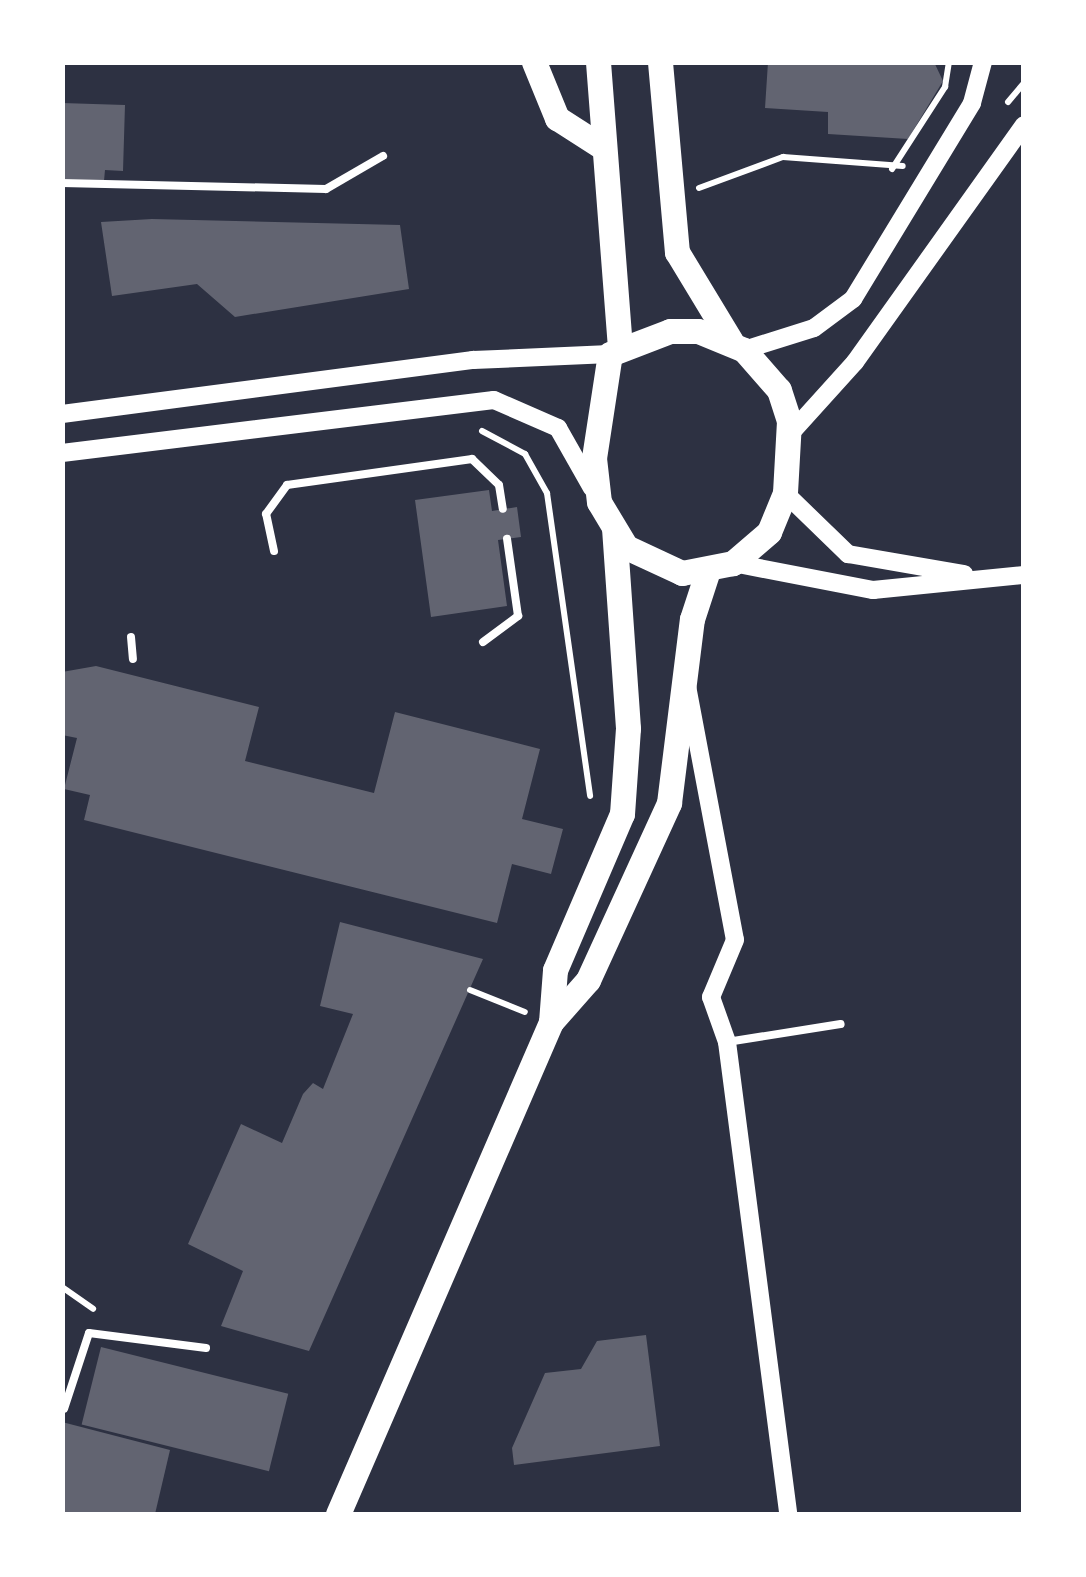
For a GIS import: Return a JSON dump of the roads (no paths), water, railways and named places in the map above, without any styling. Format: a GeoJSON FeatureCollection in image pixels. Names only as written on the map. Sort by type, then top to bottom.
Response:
{"type":"FeatureCollection","features":[{"type":"Feature","properties":{"kind":"main road"},"geometry":{"type":"LineString","coordinates":[[534,62],[557,118],[599,145]]}},
{"type":"Feature","properties":{"kind":"main road"},"geometry":{"type":"LineString","coordinates":[[598,62],[599,145],[615,349],[595,422],[599,502],[614,530],[655,566],[721,566]]}},
{"type":"Feature","properties":{"kind":"main road"},"geometry":{"type":"LineString","coordinates":[[338,1514],[551,1022],[588,980],[669,803],[683,671],[721,566],[769,532],[785,493],[790,434],[779,390],[738,345],[677,252],[660,62]]}},
{"type":"Feature","properties":{"kind":"main road"},"geometry":{"type":"LineString","coordinates":[[615,349],[670,331],[738,345]]}},
{"type":"Feature","properties":{"kind":"main road"},"geometry":{"type":"LineString","coordinates":[[551,1022],[555,970],[622,814],[628,728],[614,530]]}},
{"type":"Feature","properties":{"kind":"street"},"geometry":{"type":"LineString","coordinates":[[738,345],[814,328],[853,299],[972,104],[984,62]]}},
{"type":"Feature","properties":{"kind":"street"},"geometry":{"type":"LineString","coordinates":[[790,434],[855,362],[1024,125]]}},
{"type":"Feature","properties":{"kind":"street"},"geometry":{"type":"LineString","coordinates":[[62,414],[472,360],[615,349]]}},
{"type":"Feature","properties":{"kind":"street"},"geometry":{"type":"LineString","coordinates":[[62,453],[494,400],[558,428],[599,502]]}},
{"type":"Feature","properties":{"kind":"street"},"geometry":{"type":"LineString","coordinates":[[785,493],[848,554],[984,577]]}},
{"type":"Feature","properties":{"kind":"street"},"geometry":{"type":"LineString","coordinates":[[721,566],[873,590],[1024,576]]}},
{"type":"Feature","properties":{"kind":"street"},"geometry":{"type":"LineString","coordinates":[[683,671],[735,940],[711,997],[727,1042],[788,1514]]}},
{"type":"Feature","properties":{"kind":"lane"},"geometry":{"type":"LineString","coordinates":[[62,184],[326,190],[383,156]]}},
{"type":"Feature","properties":{"kind":"lane"},"geometry":{"type":"LineString","coordinates":[[274,551],[266,514],[287,485],[472,459],[499,485],[503,510]]}},
{"type":"Feature","properties":{"kind":"lane"},"geometry":{"type":"LineString","coordinates":[[483,642],[518,616],[507,538]]}},
{"type":"Feature","properties":{"kind":"lane"},"geometry":{"type":"LineString","coordinates":[[131,637],[133,659]]}},
{"type":"Feature","properties":{"kind":"lane"},"geometry":{"type":"LineString","coordinates":[[727,1042],[841,1024]]}},
{"type":"Feature","properties":{"kind":"lane"},"geometry":{"type":"LineString","coordinates":[[64,1409],[89,1334],[206,1348]]}}]}
